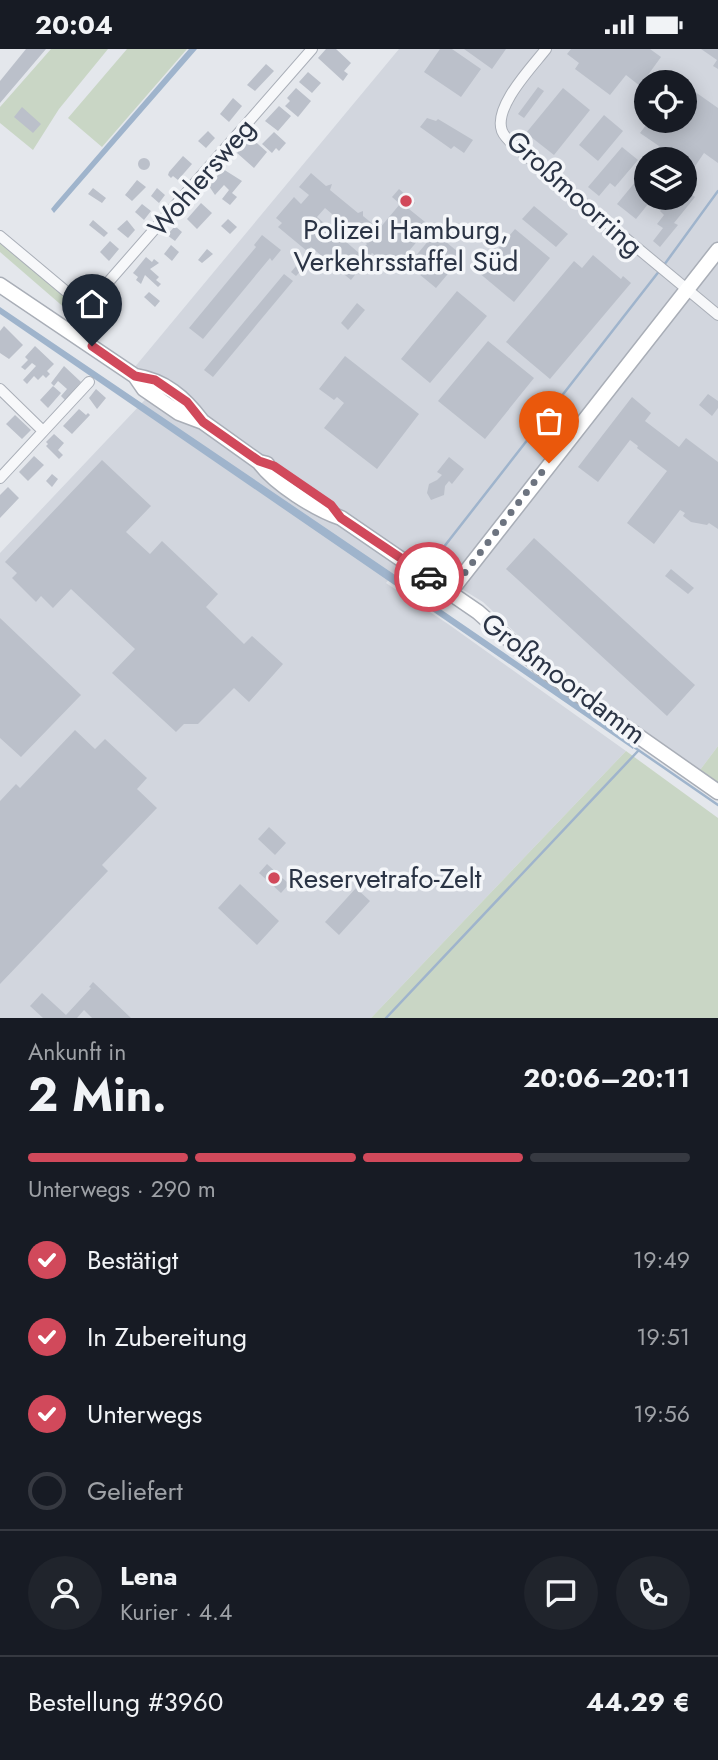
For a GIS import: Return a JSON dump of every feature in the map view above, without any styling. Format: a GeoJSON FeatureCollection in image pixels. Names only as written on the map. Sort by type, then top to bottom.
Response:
{"type":"FeatureCollection","features":[{"type":"Feature","properties":{"kind":"main road"},"geometry":{"type":"LineString","coordinates":[[450,592],[718,250]]}},
{"type":"Feature","properties":{"kind":"main road","name":"Großmoordamm"},"geometry":{"type":"LineString","coordinates":[[0,278],[48,316]]}},
{"type":"Feature","properties":{"kind":"main road","name":"Großmoordamm"},"geometry":{"type":"LineString","coordinates":[[0,285],[135,376],[144,389],[178,413],[203,422],[259,461],[274,477],[326,512],[341,518],[450,592],[478,612],[541,668],[718,792]]}},
{"type":"Feature","properties":{"kind":"main road","name":"Großmoordamm"},"geometry":{"type":"LineString","coordinates":[[135,376],[155,380],[187,402],[203,422]]}},
{"type":"Feature","properties":{"kind":"main road","name":"Großmoordamm"},"geometry":{"type":"LineString","coordinates":[[259,461],[274,466],[331,505],[341,518]]}},
{"type":"Feature","properties":{"kind":"main road"},"geometry":{"type":"LineString","coordinates":[[274,477],[289,476]]}},
{"type":"Feature","properties":{"kind":"street","name":"Wohlersweg"},"geometry":{"type":"LineString","coordinates":[[0,236],[80,303],[90,303],[312,49]]}},
{"type":"Feature","properties":{"kind":"street","name":"Großmoorring"},"geometry":{"type":"LineString","coordinates":[[546,49],[503,107],[500,119],[503,133],[517,148],[718,314]]}},
{"type":"Feature","properties":{"kind":"street"},"geometry":{"type":"LineString","coordinates":[[0,478],[89,381]]}},
{"type":"Feature","properties":{"kind":"street"},"geometry":{"type":"LineString","coordinates":[[0,389],[43,431]]}},
{"type":"Feature","properties":{"kind":"shaded area"},"geometry":{"type":"Polygon","coordinates":[[[399,49],[718,49],[718,746],[700,770],[541,657],[483,602],[408,556],[386,583],[626,751],[371,1018],[0,1018],[0,553],[158,386],[134,368],[399,49]]]}},
{"type":"Feature","properties":{"kind":"green space"},"geometry":{"type":"Polygon","coordinates":[[[51,49],[108,49],[59,109],[33,150],[0,123],[0,107],[51,49]]]}},
{"type":"Feature","properties":{"kind":"green space"},"geometry":{"type":"Polygon","coordinates":[[[127,49],[187,49],[102,147],[68,118],[127,49]]]}},
{"type":"Feature","properties":{"kind":"green space"},"geometry":{"type":"Polygon","coordinates":[[[0,241],[80,309],[74,316],[0,252],[0,241]]]}},
{"type":"Feature","properties":{"kind":"green space"},"geometry":{"type":"Polygon","coordinates":[[[718,746],[718,783],[700,770],[718,746]]]}},
{"type":"Feature","properties":{"kind":"green space"},"geometry":{"type":"Polygon","coordinates":[[[626,751],[718,818],[718,1018],[371,1018],[626,751]]]}},
{"type":"Feature","properties":{"kind":"water"},"geometry":{"type":"Polygon","coordinates":[[[189,49],[197,49],[54,213],[51,209],[55,204],[189,49]]]}},
{"type":"Feature","properties":{"kind":"water"},"geometry":{"type":"Polygon","coordinates":[[[0,307],[404,581],[433,604],[634,742],[633,749],[0,314],[0,307]]]}},
{"type":"Feature","properties":{"kind":"building"},"geometry":{"type":"Polygon","coordinates":[[[26,49],[46,49],[0,103],[0,81],[26,49]]]}},
{"type":"Feature","properties":{"kind":"building"},"geometry":{"type":"Polygon","coordinates":[[[326,49],[336,49],[351,63],[344,71],[348,74],[343,81],[318,58],[326,49]]]}},
{"type":"Feature","properties":{"kind":"building"},"geometry":{"type":"Polygon","coordinates":[[[440,49],[452,49],[481,69],[461,97],[424,72],[440,49]]]}},
{"type":"Feature","properties":{"kind":"building"},"geometry":{"type":"Polygon","coordinates":[[[464,49],[506,49],[492,69],[464,49]]]}},
{"type":"Feature","properties":{"kind":"building"},"geometry":{"type":"Polygon","coordinates":[[[571,49],[650,49],[661,57],[652,70],[634,70],[634,81],[626,75],[610,95],[575,69],[579,63],[567,54],[571,49]]]}},
{"type":"Feature","properties":{"kind":"building"},"geometry":{"type":"Polygon","coordinates":[[[701,49],[718,49],[718,69],[713,66],[717,60],[701,49]]]}},
{"type":"Feature","properties":{"kind":"building"},"geometry":{"type":"Polygon","coordinates":[[[266,64],[274,71],[255,91],[247,85],[266,64]]]}},
{"type":"Feature","properties":{"kind":"building"},"geometry":{"type":"Polygon","coordinates":[[[308,72],[321,83],[312,93],[299,82],[308,72]]]}},
{"type":"Feature","properties":{"kind":"building"},"geometry":{"type":"Polygon","coordinates":[[[538,87],[544,91],[524,118],[518,114],[538,87]]]}},
{"type":"Feature","properties":{"kind":"building"},"geometry":{"type":"Polygon","coordinates":[[[296,88],[311,101],[298,117],[285,106],[290,101],[287,98],[296,88]]]}},
{"type":"Feature","properties":{"kind":"building"},"geometry":{"type":"Polygon","coordinates":[[[563,88],[590,110],[554,155],[526,133],[563,88]]]}},
{"type":"Feature","properties":{"kind":"building"},"geometry":{"type":"Polygon","coordinates":[[[697,93],[718,108],[718,163],[704,153],[697,163],[697,147],[660,147],[640,133],[697,133],[697,93]]]}},
{"type":"Feature","properties":{"kind":"building"},"geometry":{"type":"Polygon","coordinates":[[[233,98],[242,106],[229,122],[220,114],[233,98]]]}},
{"type":"Feature","properties":{"kind":"building"},"geometry":{"type":"Polygon","coordinates":[[[279,106],[291,116],[278,131],[265,121],[279,106]]]}},
{"type":"Feature","properties":{"kind":"building"},"geometry":{"type":"Polygon","coordinates":[[[22,107],[41,124],[33,133],[14,117],[22,107]]]}},
{"type":"Feature","properties":{"kind":"building"},"geometry":{"type":"Polygon","coordinates":[[[604,115],[623,131],[598,161],[579,145],[604,115]]]}},
{"type":"Feature","properties":{"kind":"building"},"geometry":{"type":"Polygon","coordinates":[[[427,118],[436,121],[438,119],[473,140],[464,153],[454,146],[451,149],[420,127],[427,118]]]}},
{"type":"Feature","properties":{"kind":"building"},"geometry":{"type":"Polygon","coordinates":[[[208,131],[215,138],[206,148],[198,141],[208,131]]]}},
{"type":"Feature","properties":{"kind":"building"},"geometry":{"type":"Polygon","coordinates":[[[274,132],[286,143],[279,151],[276,148],[272,153],[262,144],[274,132]]]}},
{"type":"Feature","properties":{"kind":"building"},"geometry":{"type":"Polygon","coordinates":[[[250,137],[267,152],[254,168],[237,153],[250,137]]]}},
{"type":"Feature","properties":{"kind":"building"},"geometry":{"type":"Polygon","coordinates":[[[622,147],[634,157],[634,165],[615,187],[610,183],[599,196],[588,187],[622,147]]]}},
{"type":"Feature","properties":{"kind":"building"},"geometry":{"type":"Polygon","coordinates":[[[183,156],[192,164],[178,180],[173,176],[171,178],[169,172],[183,156]]]}},
{"type":"Feature","properties":{"kind":"building"},"geometry":{"type":"Polygon","coordinates":[[[139,159],[149,159],[149,169],[139,169],[139,159]]]}},
{"type":"Feature","properties":{"kind":"building"},"geometry":{"type":"Polygon","coordinates":[[[223,169],[242,181],[232,193],[237,197],[230,205],[222,199],[229,190],[224,185],[215,195],[209,186],[223,169]]]}},
{"type":"Feature","properties":{"kind":"building"},"geometry":{"type":"Polygon","coordinates":[[[311,173],[326,186],[332,184],[330,190],[358,213],[363,211],[363,216],[379,229],[400,204],[392,197],[399,189],[415,203],[409,209],[430,226],[393,270],[372,253],[351,280],[311,247],[307,251],[278,227],[282,223],[276,218],[294,197],[301,204],[309,195],[299,187],[311,173]],[[325,208],[317,217],[359,253],[367,244],[325,208]]]}},
{"type":"Feature","properties":{"kind":"building"},"geometry":{"type":"Polygon","coordinates":[[[137,180],[146,187],[132,201],[125,195],[137,180]]]}},
{"type":"Feature","properties":{"kind":"building"},"geometry":{"type":"Polygon","coordinates":[[[634,183],[634,210],[643,210],[636,219],[617,204],[634,183]]]}},
{"type":"Feature","properties":{"kind":"building"},"geometry":{"type":"Polygon","coordinates":[[[93,188],[106,198],[102,203],[88,194],[93,188]]]}},
{"type":"Feature","properties":{"kind":"building"},"geometry":{"type":"Polygon","coordinates":[[[157,188],[165,195],[159,203],[151,196],[157,188]]]}},
{"type":"Feature","properties":{"kind":"building"},"geometry":{"type":"Polygon","coordinates":[[[201,203],[212,213],[197,229],[187,219],[201,203]]]}},
{"type":"Feature","properties":{"kind":"building"},"geometry":{"type":"Polygon","coordinates":[[[142,204],[151,211],[144,220],[135,212],[142,204]]]}},
{"type":"Feature","properties":{"kind":"building"},"geometry":{"type":"Polygon","coordinates":[[[534,206],[568,234],[556,247],[522,219],[534,206]]]}},
{"type":"Feature","properties":{"kind":"building"},"geometry":{"type":"Polygon","coordinates":[[[684,210],[674,223],[678,225],[660,247],[653,241],[663,228],[657,224],[664,215],[660,211],[684,210]]]}},
{"type":"Feature","properties":{"kind":"building"},"geometry":{"type":"Polygon","coordinates":[[[228,219],[237,227],[230,234],[221,226],[228,219]]]}},
{"type":"Feature","properties":{"kind":"building"},"geometry":{"type":"Polygon","coordinates":[[[93,220],[108,233],[104,237],[89,225],[93,220]]]}},
{"type":"Feature","properties":{"kind":"building"},"geometry":{"type":"Polygon","coordinates":[[[127,220],[135,230],[128,238],[117,229],[127,220]]]}},
{"type":"Feature","properties":{"kind":"building"},"geometry":{"type":"Polygon","coordinates":[[[175,226],[182,232],[175,241],[167,235],[175,226]]]}},
{"type":"Feature","properties":{"kind":"building"},"geometry":{"type":"Polygon","coordinates":[[[515,229],[550,258],[514,302],[478,272],[515,229]]]}},
{"type":"Feature","properties":{"kind":"building"},"geometry":{"type":"Polygon","coordinates":[[[435,233],[463,256],[436,288],[408,265],[435,233]]]}},
{"type":"Feature","properties":{"kind":"building"},"geometry":{"type":"Polygon","coordinates":[[[262,235],[281,250],[272,261],[270,258],[203,339],[189,328],[256,247],[254,245],[262,235]]]}},
{"type":"Feature","properties":{"kind":"building"},"geometry":{"type":"Polygon","coordinates":[[[110,241],[119,249],[109,261],[100,252],[110,241]]]}},
{"type":"Feature","properties":{"kind":"building"},"geometry":{"type":"Polygon","coordinates":[[[171,245],[179,252],[172,261],[164,254],[171,245]]]}},
{"type":"Feature","properties":{"kind":"building"},"geometry":{"type":"Polygon","coordinates":[[[207,249],[213,254],[202,263],[198,260],[207,249]]]}},
{"type":"Feature","properties":{"kind":"building"},"geometry":{"type":"Polygon","coordinates":[[[593,255],[621,279],[623,276],[631,283],[550,379],[506,342],[574,261],[582,268],[593,255]]]}},
{"type":"Feature","properties":{"kind":"building"},"geometry":{"type":"Polygon","coordinates":[[[146,257],[159,263],[150,269],[159,277],[156,280],[161,284],[158,287],[145,275],[141,284],[133,273],[146,257]]]}},
{"type":"Feature","properties":{"kind":"building"},"geometry":{"type":"Polygon","coordinates":[[[302,259],[308,263],[296,276],[291,272],[302,259]]]}},
{"type":"Feature","properties":{"kind":"building"},"geometry":{"type":"Polygon","coordinates":[[[284,274],[293,281],[213,377],[204,370],[284,274]]]}},
{"type":"Feature","properties":{"kind":"building"},"geometry":{"type":"Polygon","coordinates":[[[457,291],[487,316],[430,383],[401,359],[457,291]]]}},
{"type":"Feature","properties":{"kind":"building"},"geometry":{"type":"Polygon","coordinates":[[[149,292],[160,301],[155,307],[144,297],[149,292]]]}},
{"type":"Feature","properties":{"kind":"building"},"geometry":{"type":"Polygon","coordinates":[[[357,303],[365,310],[348,330],[341,323],[357,303]]]}},
{"type":"Feature","properties":{"kind":"building"},"geometry":{"type":"Polygon","coordinates":[[[4,326],[23,345],[9,359],[0,353],[0,331],[4,326]]]}},
{"type":"Feature","properties":{"kind":"building"},"geometry":{"type":"Polygon","coordinates":[[[488,341],[534,378],[485,439],[438,401],[488,341]]]}},
{"type":"Feature","properties":{"kind":"building"},"geometry":{"type":"Polygon","coordinates":[[[35,346],[54,364],[47,371],[50,374],[46,378],[43,375],[38,380],[34,376],[27,384],[23,380],[36,366],[32,363],[25,370],[21,367],[28,360],[25,357],[35,346]]]}},
{"type":"Feature","properties":{"kind":"building"},"geometry":{"type":"Polygon","coordinates":[[[345,356],[419,414],[377,469],[324,428],[344,403],[337,397],[334,400],[319,389],[345,356]]]}},
{"type":"Feature","properties":{"kind":"building"},"geometry":{"type":"Polygon","coordinates":[[[64,366],[81,382],[65,400],[61,396],[67,389],[58,381],[54,386],[51,383],[64,366]]]}},
{"type":"Feature","properties":{"kind":"building"},"geometry":{"type":"Polygon","coordinates":[[[53,386],[61,393],[48,408],[40,400],[53,386]]]}},
{"type":"Feature","properties":{"kind":"building"},"geometry":{"type":"Polygon","coordinates":[[[96,389],[106,398],[97,409],[89,398],[96,389]]]}},
{"type":"Feature","properties":{"kind":"building"},"geometry":{"type":"Polygon","coordinates":[[[708,394],[718,401],[718,408],[712,416],[699,405],[708,394]]]}},
{"type":"Feature","properties":{"kind":"building"},"geometry":{"type":"Polygon","coordinates":[[[632,397],[651,413],[645,421],[679,447],[686,438],[718,462],[718,529],[709,523],[707,525],[691,522],[680,510],[654,544],[627,523],[667,471],[630,440],[598,482],[578,467],[632,397]]]}},
{"type":"Feature","properties":{"kind":"building"},"geometry":{"type":"Polygon","coordinates":[[[79,409],[90,415],[72,434],[63,426],[79,409]]]}},
{"type":"Feature","properties":{"kind":"building"},"geometry":{"type":"Polygon","coordinates":[[[15,415],[31,430],[22,439],[6,424],[15,415]]]}},
{"type":"Feature","properties":{"kind":"building"},"geometry":{"type":"Polygon","coordinates":[[[54,434],[64,443],[58,450],[63,455],[59,459],[46,446],[46,442],[54,434]]]}},
{"type":"Feature","properties":{"kind":"building"},"geometry":{"type":"Polygon","coordinates":[[[34,456],[44,465],[28,481],[19,472],[34,456]]]}},
{"type":"Feature","properties":{"kind":"building"},"geometry":{"type":"Polygon","coordinates":[[[449,457],[464,469],[452,484],[449,481],[445,486],[444,495],[431,500],[427,493],[429,484],[442,475],[437,472],[449,457]]]}},
{"type":"Feature","properties":{"kind":"building"},"geometry":{"type":"Polygon","coordinates":[[[102,460],[151,506],[126,532],[150,554],[162,541],[218,594],[206,607],[244,644],[252,636],[283,664],[249,702],[234,688],[198,724],[184,724],[176,732],[112,673],[135,649],[71,589],[53,608],[41,596],[36,602],[12,578],[17,573],[5,562],[102,460]]]}},
{"type":"Feature","properties":{"kind":"building"},"geometry":{"type":"Polygon","coordinates":[[[52,474],[58,479],[52,487],[46,481],[52,474]]]}},
{"type":"Feature","properties":{"kind":"building"},"geometry":{"type":"Polygon","coordinates":[[[8,487],[19,498],[0,518],[0,495],[8,487]]]}},
{"type":"Feature","properties":{"kind":"building"},"geometry":{"type":"Polygon","coordinates":[[[534,538],[695,685],[667,716],[506,569],[534,538]]]}},
{"type":"Feature","properties":{"kind":"building"},"geometry":{"type":"Polygon","coordinates":[[[671,569],[694,588],[688,594],[665,576],[671,569]]]}},
{"type":"Feature","properties":{"kind":"building"},"geometry":{"type":"Polygon","coordinates":[[[0,618],[81,695],[21,757],[0,738],[0,618]]]}},
{"type":"Feature","properties":{"kind":"building"},"geometry":{"type":"Polygon","coordinates":[[[75,730],[95,749],[105,739],[147,778],[137,789],[157,808],[102,865],[108,871],[0,984],[0,801],[16,784],[20,788],[75,730]]]}},
{"type":"Feature","properties":{"kind":"building"},"geometry":{"type":"Polygon","coordinates":[[[269,827],[286,843],[275,855],[258,839],[269,827]]]}},
{"type":"Feature","properties":{"kind":"building","name":"Reservetrafo-Zelt"},"geometry":{"type":"Polygon","coordinates":[[[267,864],[289,884],[281,893],[259,873],[267,864]]]}},
{"type":"Feature","properties":{"kind":"building"},"geometry":{"type":"Polygon","coordinates":[[[240,884],[279,921],[257,945],[218,908],[240,884]]]}},
{"type":"Feature","properties":{"kind":"building"},"geometry":{"type":"Polygon","coordinates":[[[356,888],[370,901],[339,935],[325,922],[356,888]]]}},
{"type":"Feature","properties":{"kind":"building"},"geometry":{"type":"Polygon","coordinates":[[[93,982],[131,1018],[92,1018],[84,1010],[77,1018],[43,1018],[30,1006],[42,993],[66,1015],[91,988],[89,987],[93,982]]]}},
{"type":"Feature","properties":{"kind":"waterway"},"geometry":{"type":"LineString","coordinates":[[664,265],[718,191]]}},
{"type":"Feature","properties":{"kind":"waterway"},"geometry":{"type":"LineString","coordinates":[[436,557],[660,270]]}},
{"type":"Feature","properties":{"kind":"waterway"},"geometry":{"type":"LineString","coordinates":[[631,745],[718,805]]}},
{"type":"Feature","properties":{"kind":"waterway"},"geometry":{"type":"LineString","coordinates":[[386,1018],[638,751]]}},
{"type":"Feature","properties":{"kind":"way so far"},"geometry":{"type":"LineString","coordinates":[[429,577],[450,592],[549,463]]}},
{"type":"Feature","properties":{"kind":"place","name":"Polizei Hamburg, Verkehrsstaffel Süd"},"geometry":{"type":"Point","coordinates":[406,201]}},
{"type":"Feature","properties":{"kind":"place","name":"Reservetrafo-Zelt"},"geometry":{"type":"Point","coordinates":[274,878]}},
{"type":"Feature","properties":{"kind":"route"},"geometry":{"type":"LineString","coordinates":[[92,346],[135,376],[155,380],[187,402],[203,422],[259,461],[274,466],[331,505],[341,518],[429,577]]}}]}
